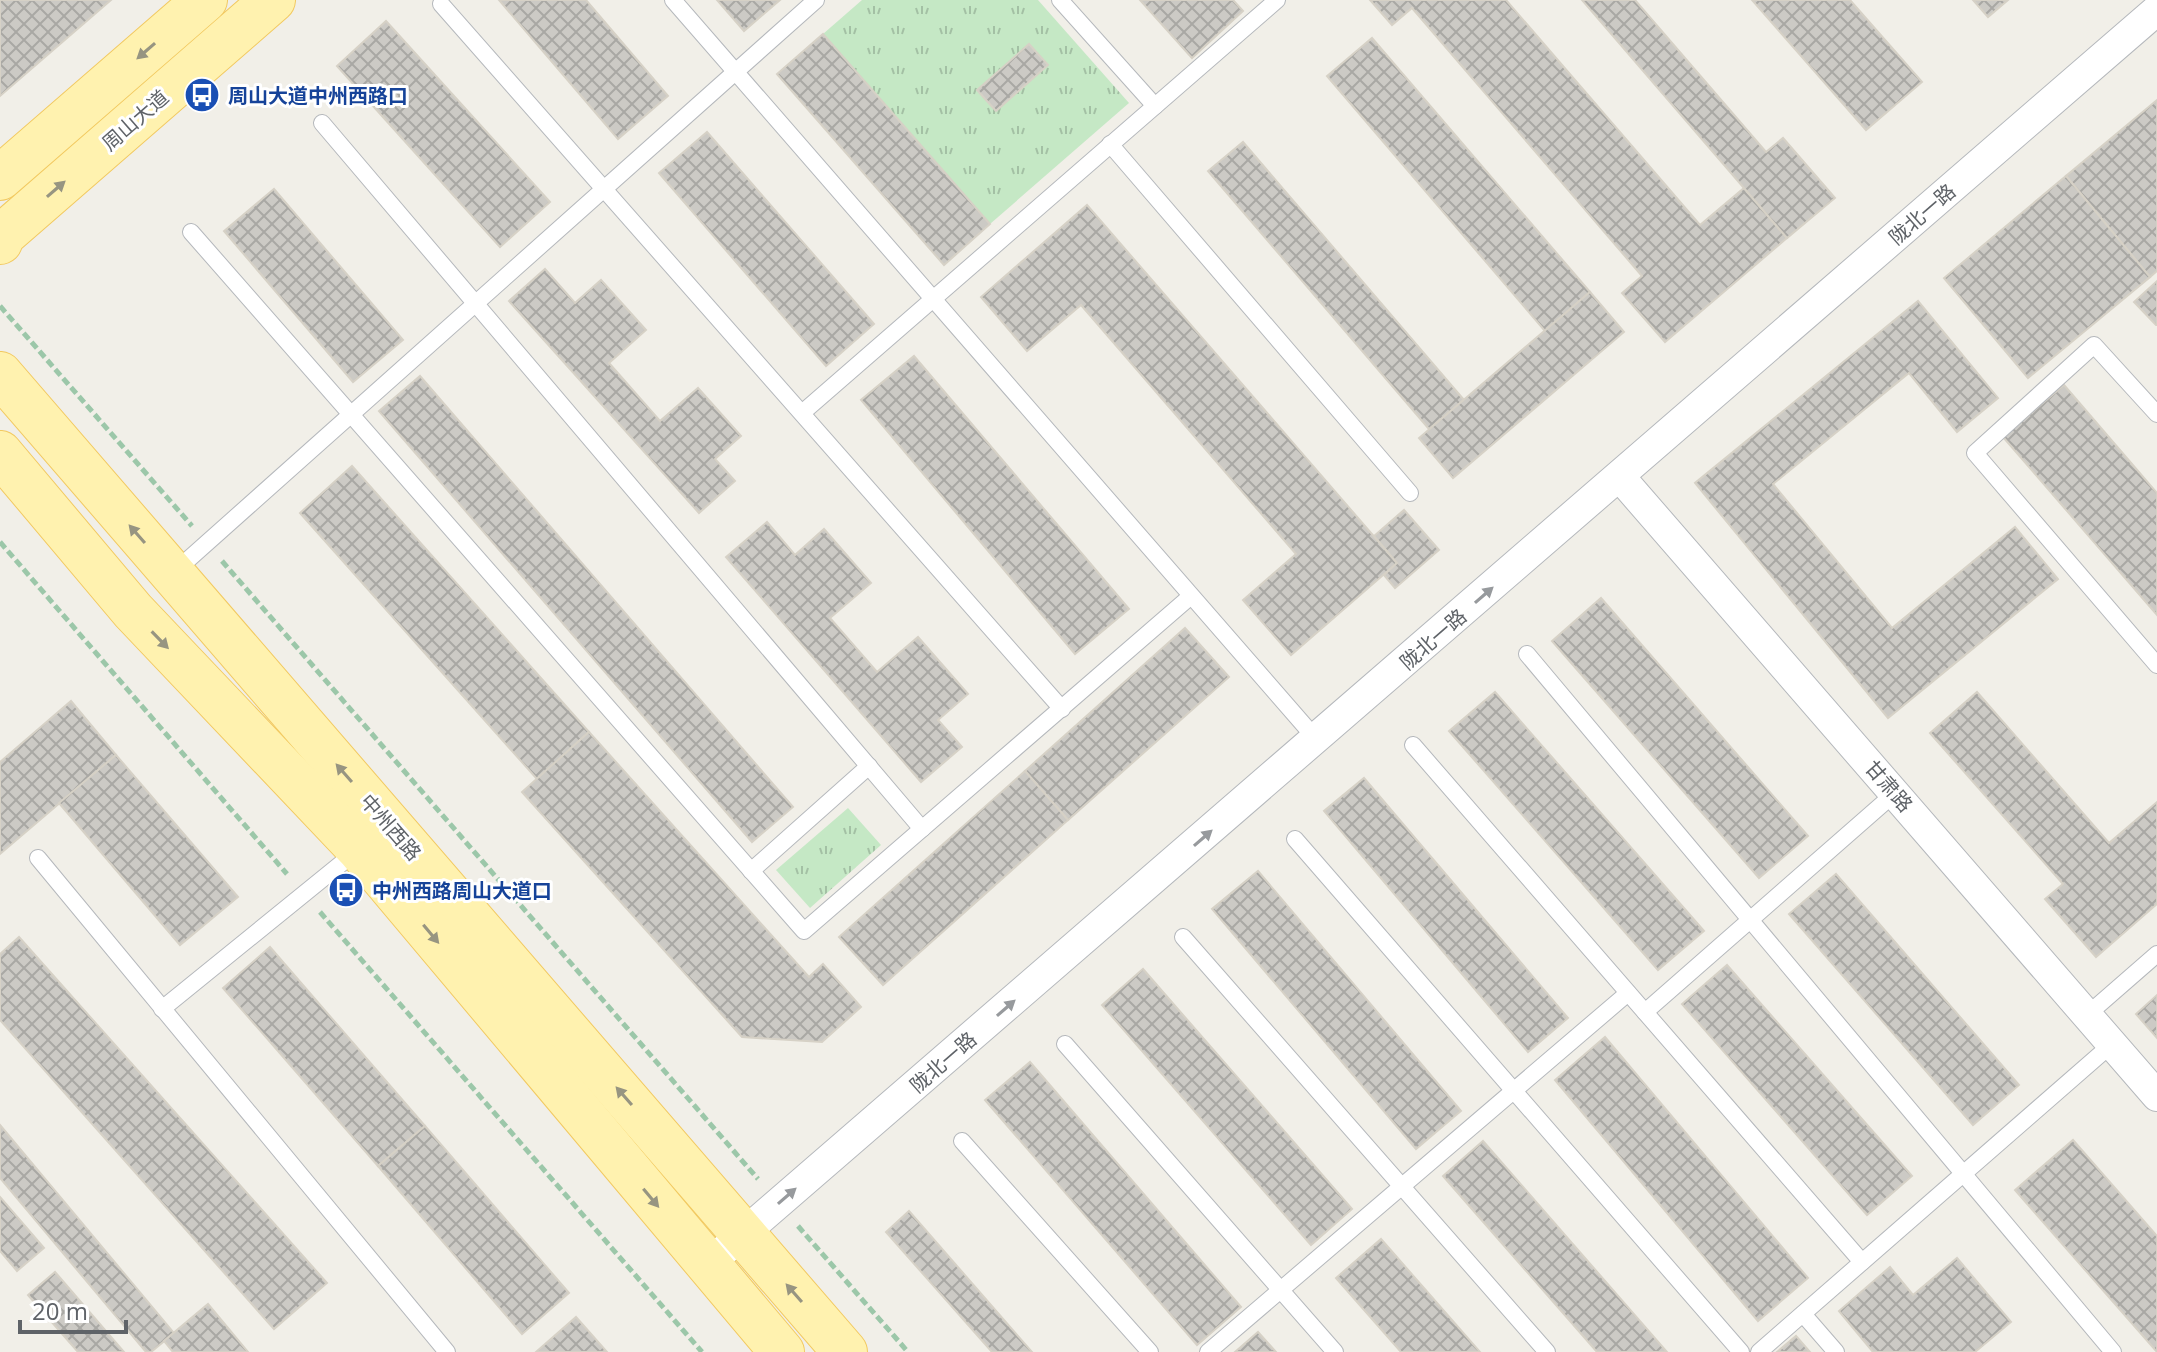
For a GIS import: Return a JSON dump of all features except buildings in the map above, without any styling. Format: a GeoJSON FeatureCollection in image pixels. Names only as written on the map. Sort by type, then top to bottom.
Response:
{"type":"FeatureCollection","features":[{"type":"Feature","properties":{"kind":"main road"},"geometry":{"type":"LineString","coordinates":[[0,178],[205,0]]}},
{"type":"Feature","properties":{"kind":"main road","name":"周山大道"},"geometry":{"type":"LineString","coordinates":[[0,242],[3,235],[273,0]]}},
{"type":"Feature","properties":{"kind":"main road","name":"中州西路"},"geometry":{"type":"LineString","coordinates":[[0,374],[845,1352]]}},
{"type":"Feature","properties":{"kind":"main road","name":"中州西路"},"geometry":{"type":"LineString","coordinates":[[0,453],[133,611],[359,849],[782,1352]]}},
{"type":"Feature","properties":{"kind":"street","name":"陇北一路"},"geometry":{"type":"LineString","coordinates":[[707,1265],[2157,10]]}},
{"type":"Feature","properties":{"kind":"street","name":"甘肃路"},"geometry":{"type":"LineString","coordinates":[[1620,477],[2157,1096]]}},
{"type":"Feature","properties":{"kind":"lane"},"geometry":{"type":"LineString","coordinates":[[673,0],[1317,740]]}},
{"type":"Feature","properties":{"kind":"lane"},"geometry":{"type":"LineString","coordinates":[[172,574],[816,0]]}},
{"type":"Feature","properties":{"kind":"lane"},"geometry":{"type":"LineString","coordinates":[[1060,0],[1155,106]]}},
{"type":"Feature","properties":{"kind":"lane"},"geometry":{"type":"LineString","coordinates":[[802,413],[1277,0]]}},
{"type":"Feature","properties":{"kind":"lane"},"geometry":{"type":"LineString","coordinates":[[441,4],[1062,709]]}},
{"type":"Feature","properties":{"kind":"lane"},"geometry":{"type":"LineString","coordinates":[[322,123],[922,829]]}},
{"type":"Feature","properties":{"kind":"lane"},"geometry":{"type":"LineString","coordinates":[[1110,144],[1410,493]]}},
{"type":"Feature","properties":{"kind":"lane"},"geometry":{"type":"LineString","coordinates":[[191,232],[804,931],[1191,596]]}},
{"type":"Feature","properties":{"kind":"lane"},"geometry":{"type":"LineString","coordinates":[[2157,414],[2094,345],[1975,453],[2157,665]]}},
{"type":"Feature","properties":{"kind":"lane"},"geometry":{"type":"LineString","coordinates":[[1527,654],[2113,1352]]}},
{"type":"Feature","properties":{"kind":"lane"},"geometry":{"type":"LineString","coordinates":[[1413,745],[1862,1262]]}},
{"type":"Feature","properties":{"kind":"lane"},"geometry":{"type":"LineString","coordinates":[[751,871],[869,766]]}},
{"type":"Feature","properties":{"kind":"lane"},"geometry":{"type":"LineString","coordinates":[[1645,1012],[1895,793]]}},
{"type":"Feature","properties":{"kind":"lane"},"geometry":{"type":"LineString","coordinates":[[1295,839],[1741,1352]]}},
{"type":"Feature","properties":{"kind":"lane"},"geometry":{"type":"LineString","coordinates":[[162,1009],[359,849]]}},
{"type":"Feature","properties":{"kind":"lane"},"geometry":{"type":"LineString","coordinates":[[38,858],[447,1352]]}},
{"type":"Feature","properties":{"kind":"lane"},"geometry":{"type":"LineString","coordinates":[[1183,937],[1547,1352]]}},
{"type":"Feature","properties":{"kind":"lane"},"geometry":{"type":"LineString","coordinates":[[2087,1015],[2157,954]]}},
{"type":"Feature","properties":{"kind":"lane"},"geometry":{"type":"LineString","coordinates":[[1208,1352],[1628,993]]}},
{"type":"Feature","properties":{"kind":"lane"},"geometry":{"type":"LineString","coordinates":[[1065,1044],[1335,1352]]}},
{"type":"Feature","properties":{"kind":"lane"},"geometry":{"type":"LineString","coordinates":[[1759,1352],[2112,1044]]}},
{"type":"Feature","properties":{"kind":"lane"},"geometry":{"type":"LineString","coordinates":[[962,1141],[1150,1352]]}},
{"type":"Feature","properties":{"kind":"lane"},"geometry":{"type":"LineString","coordinates":[[1803,1314],[1836,1352]]}},
{"type":"Feature","properties":{"kind":"path"},"geometry":{"type":"LineString","coordinates":[[0,306],[908,1352]]}},
{"type":"Feature","properties":{"kind":"path"},"geometry":{"type":"LineString","coordinates":[[0,542],[702,1352]]}},
{"type":"Feature","properties":{"kind":"green space"},"geometry":{"type":"Polygon","coordinates":[[[862,0],[1038,0],[1129,103],[990,224],[823,34],[862,0]]]}},
{"type":"Feature","properties":{"kind":"green space"},"geometry":{"type":"Polygon","coordinates":[[[848,808],[881,845],[810,908],[776,870],[848,808]]]}},
{"type":"Feature","properties":{"kind":"place","name":"周山大道中州西路口"},"geometry":{"type":"Point","coordinates":[202,95]}},
{"type":"Feature","properties":{"kind":"place","name":"中州西路周山大道口"},"geometry":{"type":"Point","coordinates":[346,890]}}]}
